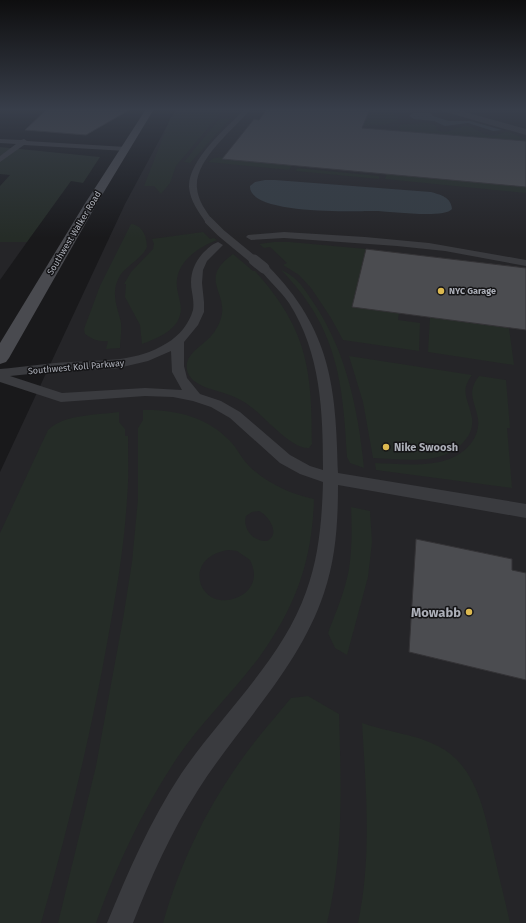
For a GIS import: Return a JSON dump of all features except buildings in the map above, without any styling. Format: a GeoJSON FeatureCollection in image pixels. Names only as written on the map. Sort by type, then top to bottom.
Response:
{"type":"FeatureCollection","features":[{"type":"Feature","properties":{"kind":"main road","name":"Southwest Walker Road"},"geometry":{"type":"LineString","coordinates":[[0,358],[90,205],[124,152]]}},
{"type":"Feature","properties":{"kind":"lane"},"geometry":{"type":"LineString","coordinates":[[0,160],[10,152]]}},
{"type":"Feature","properties":{"kind":"lane"},"geometry":{"type":"LineString","coordinates":[[120,923],[139,876],[170,812],[201,765],[277,665],[315,594],[325,557],[330,478],[328,395],[318,350],[310,330],[291,298],[264,268],[220,233],[198,206],[193,191],[193,174],[197,164],[207,152]]}},
{"type":"Feature","properties":{"kind":"lane"},"geometry":{"type":"LineString","coordinates":[[250,237],[273,234],[368,240],[445,248],[526,264]]}},
{"type":"Feature","properties":{"kind":"lane"},"geometry":{"type":"LineString","coordinates":[[317,237],[382,249],[411,251],[499,263],[526,264]]}},
{"type":"Feature","properties":{"kind":"lane","name":"Southwest Koll Parkway"},"geometry":{"type":"LineString","coordinates":[[0,373],[70,366],[101,366],[129,362],[159,353],[178,342],[196,323],[200,306],[196,277],[199,264],[208,252],[218,245]]}},
{"type":"Feature","properties":{"kind":"lane"},"geometry":{"type":"LineString","coordinates":[[178,342],[177,358],[179,375],[182,382],[195,397]]}},
{"type":"Feature","properties":{"kind":"lane","name":"Southwest Koll Parkway"},"geometry":{"type":"LineString","coordinates":[[0,377],[61,398],[145,392],[173,393],[195,397],[216,404],[235,415],[285,459],[305,470],[330,478],[526,511]]}},
{"type":"Feature","properties":{"kind":"shaded area"},"geometry":{"type":"Polygon","coordinates":[[[0,152],[51,152],[100,157],[83,183],[71,181],[27,242],[0,242],[0,186],[10,175],[0,174],[0,152]]]}},
{"type":"Feature","properties":{"kind":"shaded area"},"geometry":{"type":"Polygon","coordinates":[[[153,152],[526,152],[526,923],[0,923],[0,472],[125,204],[153,152]]]}},
{"type":"Feature","properties":{"kind":"shaded area"},"geometry":{"type":"Polygon","coordinates":[[[157,152],[188,152],[176,166],[170,183],[161,194],[154,186],[144,186],[157,152]]]}},
{"type":"Feature","properties":{"kind":"shaded area"},"geometry":{"type":"Polygon","coordinates":[[[192,152],[200,152],[190,163],[184,162],[192,152]]]}},
{"type":"Feature","properties":{"kind":"shaded area"},"geometry":{"type":"Polygon","coordinates":[[[224,157],[292,165],[289,170],[208,162],[214,158],[224,157]]]}},
{"type":"Feature","properties":{"kind":"shaded area"},"geometry":{"type":"Polygon","coordinates":[[[297,168],[379,176],[379,179],[296,171],[297,168]]]}},
{"type":"Feature","properties":{"kind":"shaded area"},"geometry":{"type":"Polygon","coordinates":[[[387,174],[526,187],[526,193],[385,179],[387,174]]]}},
{"type":"Feature","properties":{"kind":"shaded area"},"geometry":{"type":"Polygon","coordinates":[[[265,180],[431,192],[448,199],[452,209],[439,214],[416,214],[374,211],[326,211],[283,207],[266,202],[254,195],[250,186],[255,182],[265,180]]]}},
{"type":"Feature","properties":{"kind":"shaded area"},"geometry":{"type":"Polygon","coordinates":[[[131,224],[138,226],[141,229],[146,239],[147,247],[145,251],[121,274],[117,281],[115,300],[121,323],[120,348],[106,349],[108,341],[98,341],[93,339],[85,334],[84,329],[100,286],[131,224]]]}},
{"type":"Feature","properties":{"kind":"shaded area"},"geometry":{"type":"Polygon","coordinates":[[[203,232],[210,239],[214,238],[217,240],[195,252],[188,258],[179,271],[177,288],[181,312],[178,321],[165,334],[142,344],[140,325],[125,297],[126,284],[124,284],[131,272],[153,249],[154,244],[152,239],[203,232]]]}},
{"type":"Feature","properties":{"kind":"shaded area"},"geometry":{"type":"Polygon","coordinates":[[[0,242],[27,242],[0,280],[0,242]]]}},
{"type":"Feature","properties":{"kind":"shaded area"},"geometry":{"type":"Polygon","coordinates":[[[290,242],[366,249],[352,307],[399,313],[398,320],[420,323],[419,351],[343,340],[331,318],[311,288],[299,275],[283,265],[287,263],[270,247],[264,248],[259,244],[290,242]]]}},
{"type":"Feature","properties":{"kind":"shaded area"},"geometry":{"type":"Polygon","coordinates":[[[233,254],[253,271],[255,271],[286,312],[296,331],[308,371],[312,417],[312,444],[309,448],[302,447],[287,439],[244,402],[201,385],[191,378],[188,373],[187,363],[191,354],[212,335],[220,321],[222,311],[217,287],[217,272],[222,263],[233,254]]]}},
{"type":"Feature","properties":{"kind":"shaded area"},"geometry":{"type":"Polygon","coordinates":[[[281,270],[294,278],[304,288],[332,335],[341,356],[348,378],[358,422],[364,468],[350,463],[347,457],[343,404],[339,379],[334,356],[325,334],[300,291],[281,270]]]}},
{"type":"Feature","properties":{"kind":"shaded area"},"geometry":{"type":"Polygon","coordinates":[[[430,317],[509,328],[514,365],[428,352],[430,317]]]}},
{"type":"Feature","properties":{"kind":"shaded area"},"geometry":{"type":"Polygon","coordinates":[[[349,356],[472,375],[468,381],[465,391],[472,421],[468,437],[457,448],[436,458],[410,460],[373,458],[363,402],[349,356]]]}},
{"type":"Feature","properties":{"kind":"shaded area"},"geometry":{"type":"Polygon","coordinates":[[[479,376],[506,380],[510,428],[507,428],[512,488],[376,470],[375,463],[428,464],[441,462],[452,458],[463,451],[472,442],[477,431],[478,419],[472,392],[475,382],[479,376]]]}},
{"type":"Feature","properties":{"kind":"shaded area"},"geometry":{"type":"Polygon","coordinates":[[[143,410],[155,410],[178,413],[201,420],[221,433],[233,444],[248,465],[265,479],[288,491],[314,499],[310,544],[299,584],[282,621],[258,659],[188,742],[166,775],[132,836],[96,923],[58,923],[96,766],[123,619],[132,562],[138,499],[138,428],[143,420],[143,410]],[[259,511],[252,512],[246,516],[245,521],[247,530],[254,537],[262,541],[267,541],[273,534],[272,525],[263,513],[259,511]],[[229,550],[214,554],[205,562],[200,571],[200,580],[204,589],[211,596],[221,600],[233,599],[244,594],[249,589],[254,578],[254,571],[250,560],[237,551],[229,550]]]}},
{"type":"Feature","properties":{"kind":"shaded area"},"geometry":{"type":"Polygon","coordinates":[[[119,412],[119,422],[125,429],[125,436],[128,436],[128,483],[124,537],[106,649],[77,787],[41,923],[0,923],[0,533],[48,430],[63,421],[72,418],[119,412]]]}},
{"type":"Feature","properties":{"kind":"shaded area"},"geometry":{"type":"Polygon","coordinates":[[[351,507],[370,511],[372,542],[368,577],[347,655],[335,648],[328,633],[343,593],[349,569],[352,538],[351,507]]]}},
{"type":"Feature","properties":{"kind":"shaded area"},"geometry":{"type":"Polygon","coordinates":[[[308,696],[339,714],[341,793],[339,845],[327,923],[163,923],[169,902],[185,861],[203,822],[225,784],[263,731],[291,698],[308,696]]]}},
{"type":"Feature","properties":{"kind":"shaded area"},"geometry":{"type":"Polygon","coordinates":[[[362,723],[429,742],[452,755],[462,766],[478,793],[483,808],[510,923],[358,923],[365,873],[367,823],[362,723]]]}},
{"type":"Feature","properties":{"kind":"place","name":"NYC Garage"},"geometry":{"type":"Point","coordinates":[441,291]}},
{"type":"Feature","properties":{"kind":"place","name":"Nike Swoosh"},"geometry":{"type":"Point","coordinates":[386,447]}},
{"type":"Feature","properties":{"kind":"place","name":"Mowabb"},"geometry":{"type":"Point","coordinates":[469,612]}}]}
